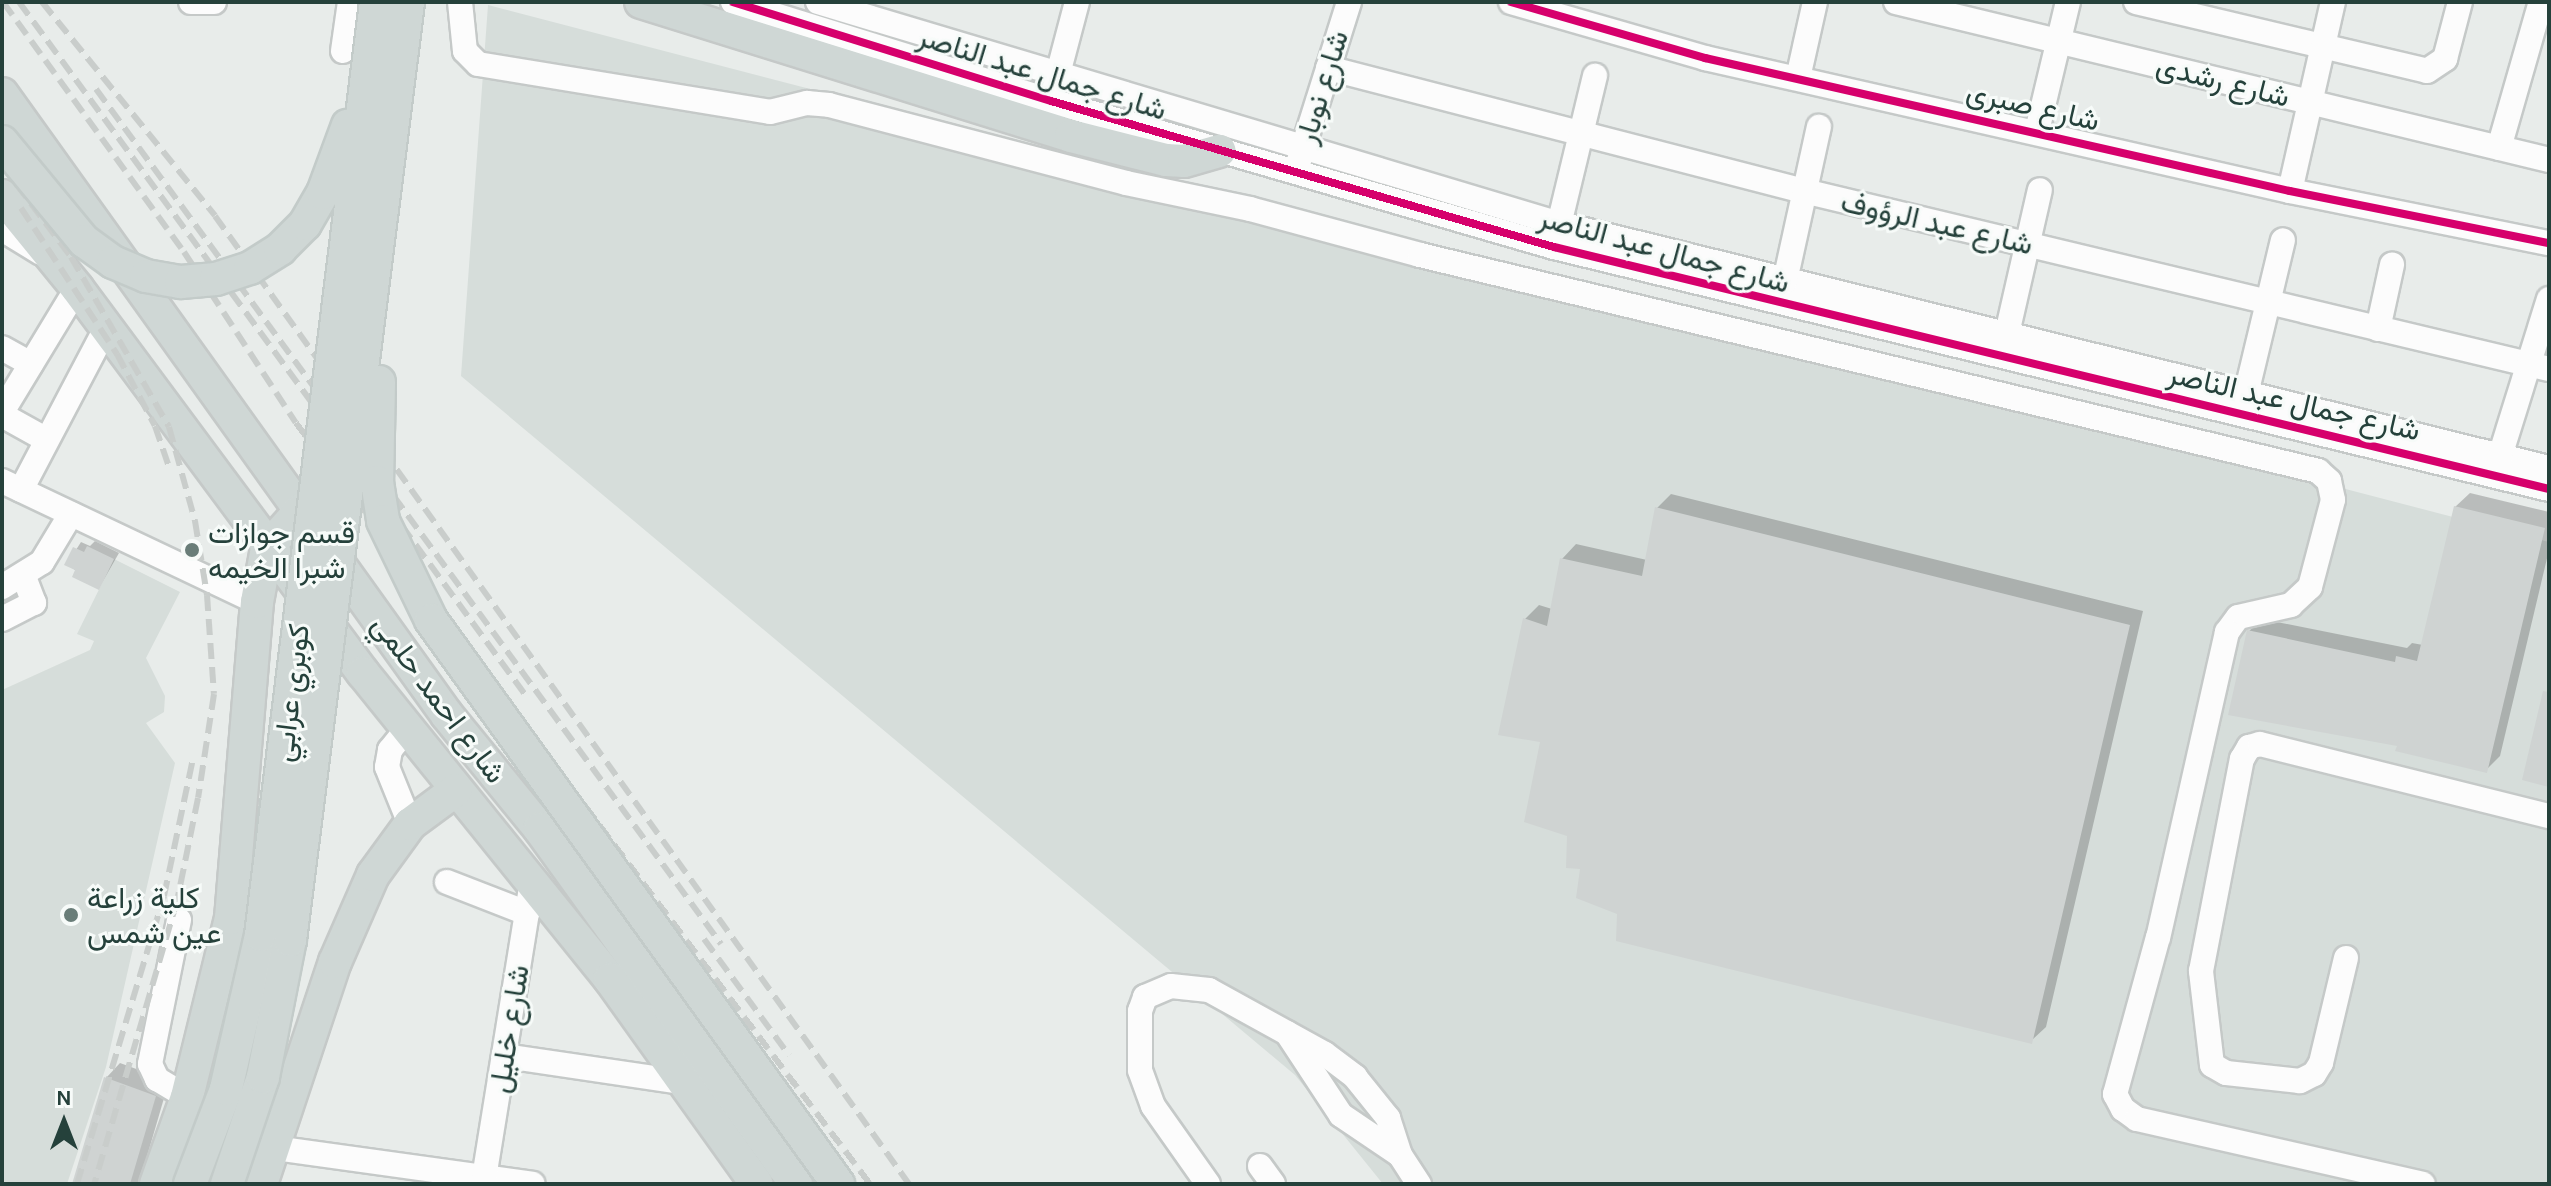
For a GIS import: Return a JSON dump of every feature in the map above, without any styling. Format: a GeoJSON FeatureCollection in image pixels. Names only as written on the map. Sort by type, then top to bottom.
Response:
{"type":"FeatureCollection","features":[{"type":"Feature","properties":{"kind":"main road"},"geometry":{"type":"LineString","coordinates":[[641,2],[1071,136],[1166,160],[1220,151]]}},
{"type":"Feature","properties":{"kind":"main road","name":"كوبري عرابي"},"geometry":{"type":"LineString","coordinates":[[190,1184],[226,1089],[261,935],[367,73],[403,4]]}},
{"type":"Feature","properties":{"kind":"main road","name":"كوبري عرابي"},"geometry":{"type":"LineString","coordinates":[[227,1184],[263,1077],[288,953],[403,4]]}},
{"type":"Feature","properties":{"kind":"main road"},"geometry":{"type":"LineString","coordinates":[[2,142],[57,213],[113,262],[169,280],[216,279],[250,268],[280,249],[305,224],[323,193],[367,73]]}},
{"type":"Feature","properties":{"kind":"main road","name":"شارع احمد حلمي"},"geometry":{"type":"LineString","coordinates":[[2,94],[301,510],[796,1184]]}},
{"type":"Feature","properties":{"kind":"main road","name":"شارع احمد حلمي"},"geometry":{"type":"LineString","coordinates":[[2,196],[68,276],[267,548],[407,729],[532,881],[757,1184]]}},
{"type":"Feature","properties":{"kind":"main road"},"geometry":{"type":"LineString","coordinates":[[366,329],[379,374],[376,447],[383,521],[425,609],[838,1184]]}},
{"type":"Feature","properties":{"kind":"main road"},"geometry":{"type":"LineString","coordinates":[[156,1184],[187,1097],[231,918],[257,602],[267,548],[301,510]]}},
{"type":"Feature","properties":{"kind":"main road"},"geometry":{"type":"LineString","coordinates":[[261,1184],[346,933],[373,875],[410,824],[456,790]]}},
{"type":"Feature","properties":{"kind":"street"},"geometry":{"type":"LineString","coordinates":[[343,51],[350,2]]}},
{"type":"Feature","properties":{"kind":"street"},"geometry":{"type":"LineString","coordinates":[[460,2],[463,46],[478,64],[770,112],[807,103],[829,105],[1126,183],[1250,209],[1420,255],[2318,471],[2329,481],[2333,500],[2310,587],[2291,605],[2238,617],[2227,632],[2162,922],[2115,1094],[2123,1109],[2137,1119],[2423,1184]]}},
{"type":"Feature","properties":{"kind":"street","name":"شارع جمال عبد الناصر"},"geometry":{"type":"LineString","coordinates":[[733,2],[1295,173],[2497,465],[2549,468]]}},
{"type":"Feature","properties":{"kind":"street","name":"شارع جمال عبد الناصر"},"geometry":{"type":"LineString","coordinates":[[818,2],[1303,148],[1557,236],[1785,281],[2004,346],[2246,394],[2497,465],[2549,489]]}},
{"type":"Feature","properties":{"kind":"street"},"geometry":{"type":"LineString","coordinates":[[1051,101],[1077,2]]}},
{"type":"Feature","properties":{"kind":"street","name":"شارع نوبار"},"geometry":{"type":"LineString","coordinates":[[1295,173],[1349,2]]}},
{"type":"Feature","properties":{"kind":"street"},"geometry":{"type":"LineString","coordinates":[[1798,78],[1815,2]]}},
{"type":"Feature","properties":{"kind":"street","name":"شارع رشدى"},"geometry":{"type":"LineString","coordinates":[[1896,2],[2549,160]]}},
{"type":"Feature","properties":{"kind":"street"},"geometry":{"type":"LineString","coordinates":[[2037,131],[2068,2]]}},
{"type":"Feature","properties":{"kind":"street"},"geometry":{"type":"LineString","coordinates":[[2138,2],[2221,12],[2322,47],[2415,70],[2437,67],[2445,59],[2460,2]]}},
{"type":"Feature","properties":{"kind":"street"},"geometry":{"type":"LineString","coordinates":[[2290,191],[2333,2]]}},
{"type":"Feature","properties":{"kind":"street"},"geometry":{"type":"LineString","coordinates":[[2499,148],[2542,2],[2549,4]]}},
{"type":"Feature","properties":{"kind":"street","name":"شارع صبرى"},"geometry":{"type":"LineString","coordinates":[[1523,4],[1613,34],[1798,78],[2290,191],[2549,243]]}},
{"type":"Feature","properties":{"kind":"street","name":"شارع عبد الرؤوف"},"geometry":{"type":"LineString","coordinates":[[1328,68],[1804,191],[2539,367]]}},
{"type":"Feature","properties":{"kind":"street"},"geometry":{"type":"LineString","coordinates":[[1557,236],[1595,76]]}},
{"type":"Feature","properties":{"kind":"street"},"geometry":{"type":"LineString","coordinates":[[1785,281],[1819,127]]}},
{"type":"Feature","properties":{"kind":"street"},"geometry":{"type":"LineString","coordinates":[[2004,346],[2040,190]]}},
{"type":"Feature","properties":{"kind":"street"},"geometry":{"type":"LineString","coordinates":[[2,229],[68,276],[31,364],[2,414],[47,440]]}},
{"type":"Feature","properties":{"kind":"street"},"geometry":{"type":"LineString","coordinates":[[2246,394],[2283,240]]}},
{"type":"Feature","properties":{"kind":"street"},"geometry":{"type":"LineString","coordinates":[[2378,329],[2392,265]]}},
{"type":"Feature","properties":{"kind":"street"},"geometry":{"type":"LineString","coordinates":[[2497,465],[2539,367],[2549,299]]}},
{"type":"Feature","properties":{"kind":"street"},"geometry":{"type":"LineString","coordinates":[[106,328],[47,440],[12,486],[257,602]]}},
{"type":"Feature","properties":{"kind":"street"},"geometry":{"type":"LineString","coordinates":[[2,348],[31,364]]}},
{"type":"Feature","properties":{"kind":"street"},"geometry":{"type":"LineString","coordinates":[[2,619],[34,603],[13,582],[49,554],[71,514]]}},
{"type":"Feature","properties":{"kind":"street"},"geometry":{"type":"LineString","coordinates":[[407,729],[390,750],[387,767],[410,824]]}},
{"type":"Feature","properties":{"kind":"street"},"geometry":{"type":"LineString","coordinates":[[2346,958],[2321,1063],[2314,1074],[2300,1081],[2226,1073],[2212,1065],[2201,971],[2242,759],[2249,747],[2260,744],[2549,816]]}},
{"type":"Feature","properties":{"kind":"street","name":"شارع خليل"},"geometry":{"type":"LineString","coordinates":[[484,1181],[532,881]]}},
{"type":"Feature","properties":{"kind":"street"},"geometry":{"type":"LineString","coordinates":[[447,882],[527,913]]}},
{"type":"Feature","properties":{"kind":"street"},"geometry":{"type":"LineString","coordinates":[[179,920],[150,1064],[157,1079],[187,1097]]}},
{"type":"Feature","properties":{"kind":"street"},"geometry":{"type":"LineString","coordinates":[[1208,1184],[1146,1089],[1137,1031],[1145,997],[1171,986],[1197,986],[1286,1033],[1355,1077],[1388,1118],[1400,1155],[1419,1184]]}},
{"type":"Feature","properties":{"kind":"street"},"geometry":{"type":"LineString","coordinates":[[1286,1033],[1341,1115],[1400,1155]]}},
{"type":"Feature","properties":{"kind":"street"},"geometry":{"type":"LineString","coordinates":[[505,1056],[682,1082]]}},
{"type":"Feature","properties":{"kind":"street"},"geometry":{"type":"LineString","coordinates":[[275,1148],[484,1181],[533,1184]]}},
{"type":"Feature","properties":{"kind":"shaded area"},"geometry":{"type":"Polygon","coordinates":[[[488,5],[2549,542],[2549,1184],[1383,1184],[1295,1075],[461,376],[488,5]]]}},
{"type":"Feature","properties":{"kind":"shaded area","name":"كلية زراعة عين شمس"},"geometry":{"type":"Polygon","coordinates":[[[114,559],[180,592],[146,658],[165,696],[164,712],[146,723],[175,763],[106,1067],[67,1184],[2,1184],[2,690],[90,650],[94,641],[77,634],[114,559]]]}},
{"type":"Feature","properties":{"kind":"building"},"geometry":{"type":"Polygon","coordinates":[[[2454,506],[2545,528],[2487,773],[2395,751],[2397,746],[2228,715],[2247,630],[2395,662],[2396,656],[2417,661],[2454,506]]]}},
{"type":"Feature","properties":{"kind":"building"},"geometry":{"type":"Polygon","coordinates":[[[1655,507],[2130,625],[2032,1044],[1616,941],[1617,914],[1576,898],[1580,869],[1566,868],[1567,836],[1524,822],[1540,742],[1498,735],[1523,618],[1547,626],[1560,558],[1642,576],[1655,507]]]}},
{"type":"Feature","properties":{"kind":"building"},"geometry":{"type":"Polygon","coordinates":[[[87,546],[114,559],[99,590],[72,577],[75,570],[64,565],[73,547],[84,552],[87,546]]]}},
{"type":"Feature","properties":{"kind":"building"},"geometry":{"type":"Polygon","coordinates":[[[2543,691],[2549,692],[2549,787],[2522,780],[2543,691]]]}},
{"type":"Feature","properties":{"kind":"building"},"geometry":{"type":"Polygon","coordinates":[[[104,1077],[156,1096],[130,1184],[72,1184],[104,1077]]]}},
{"type":"Feature","properties":{"kind":"railway"},"geometry":{"type":"LineString","coordinates":[[3,2],[184,252],[296,423],[870,1184]]}},
{"type":"Feature","properties":{"kind":"railway"},"geometry":{"type":"LineString","coordinates":[[19,2],[527,697]]}},
{"type":"Feature","properties":{"kind":"railway"},"geometry":{"type":"LineString","coordinates":[[42,2],[215,216],[909,1184]]}},
{"type":"Feature","properties":{"kind":"railway"},"geometry":{"type":"LineString","coordinates":[[96,89],[721,944]]}},
{"type":"Feature","properties":{"kind":"railway"},"geometry":{"type":"LineString","coordinates":[[2,165],[71,257],[169,427],[195,521],[207,595],[214,694],[198,798],[177,901],[94,1184]]}},
{"type":"Feature","properties":{"kind":"railway"},"geometry":{"type":"LineString","coordinates":[[21,208],[117,354],[155,426],[169,467]]}},
{"type":"Feature","properties":{"kind":"railway"},"geometry":{"type":"LineString","coordinates":[[77,1184],[164,896],[193,758]]}},
{"type":"Feature","properties":{"kind":"railway"},"geometry":{"type":"LineString","coordinates":[[704,939],[789,1055]]}},
{"type":"Feature","properties":{"kind":"cycle path"},"geometry":{"type":"LineString","coordinates":[[733,2],[1051,101],[1554,247],[2549,489]]}},
{"type":"Feature","properties":{"kind":"cycle path"},"geometry":{"type":"LineString","coordinates":[[1511,2],[1705,58],[2290,191],[2549,243]]}},
{"type":"Feature","properties":{"kind":"place","name":"قسم جوازات شبرا الخيمه"},"geometry":{"type":"Point","coordinates":[192,550]}},
{"type":"Feature","properties":{"kind":"place","name":"كلية زراعة عين شمس"},"geometry":{"type":"Point","coordinates":[71,915]}}]}
